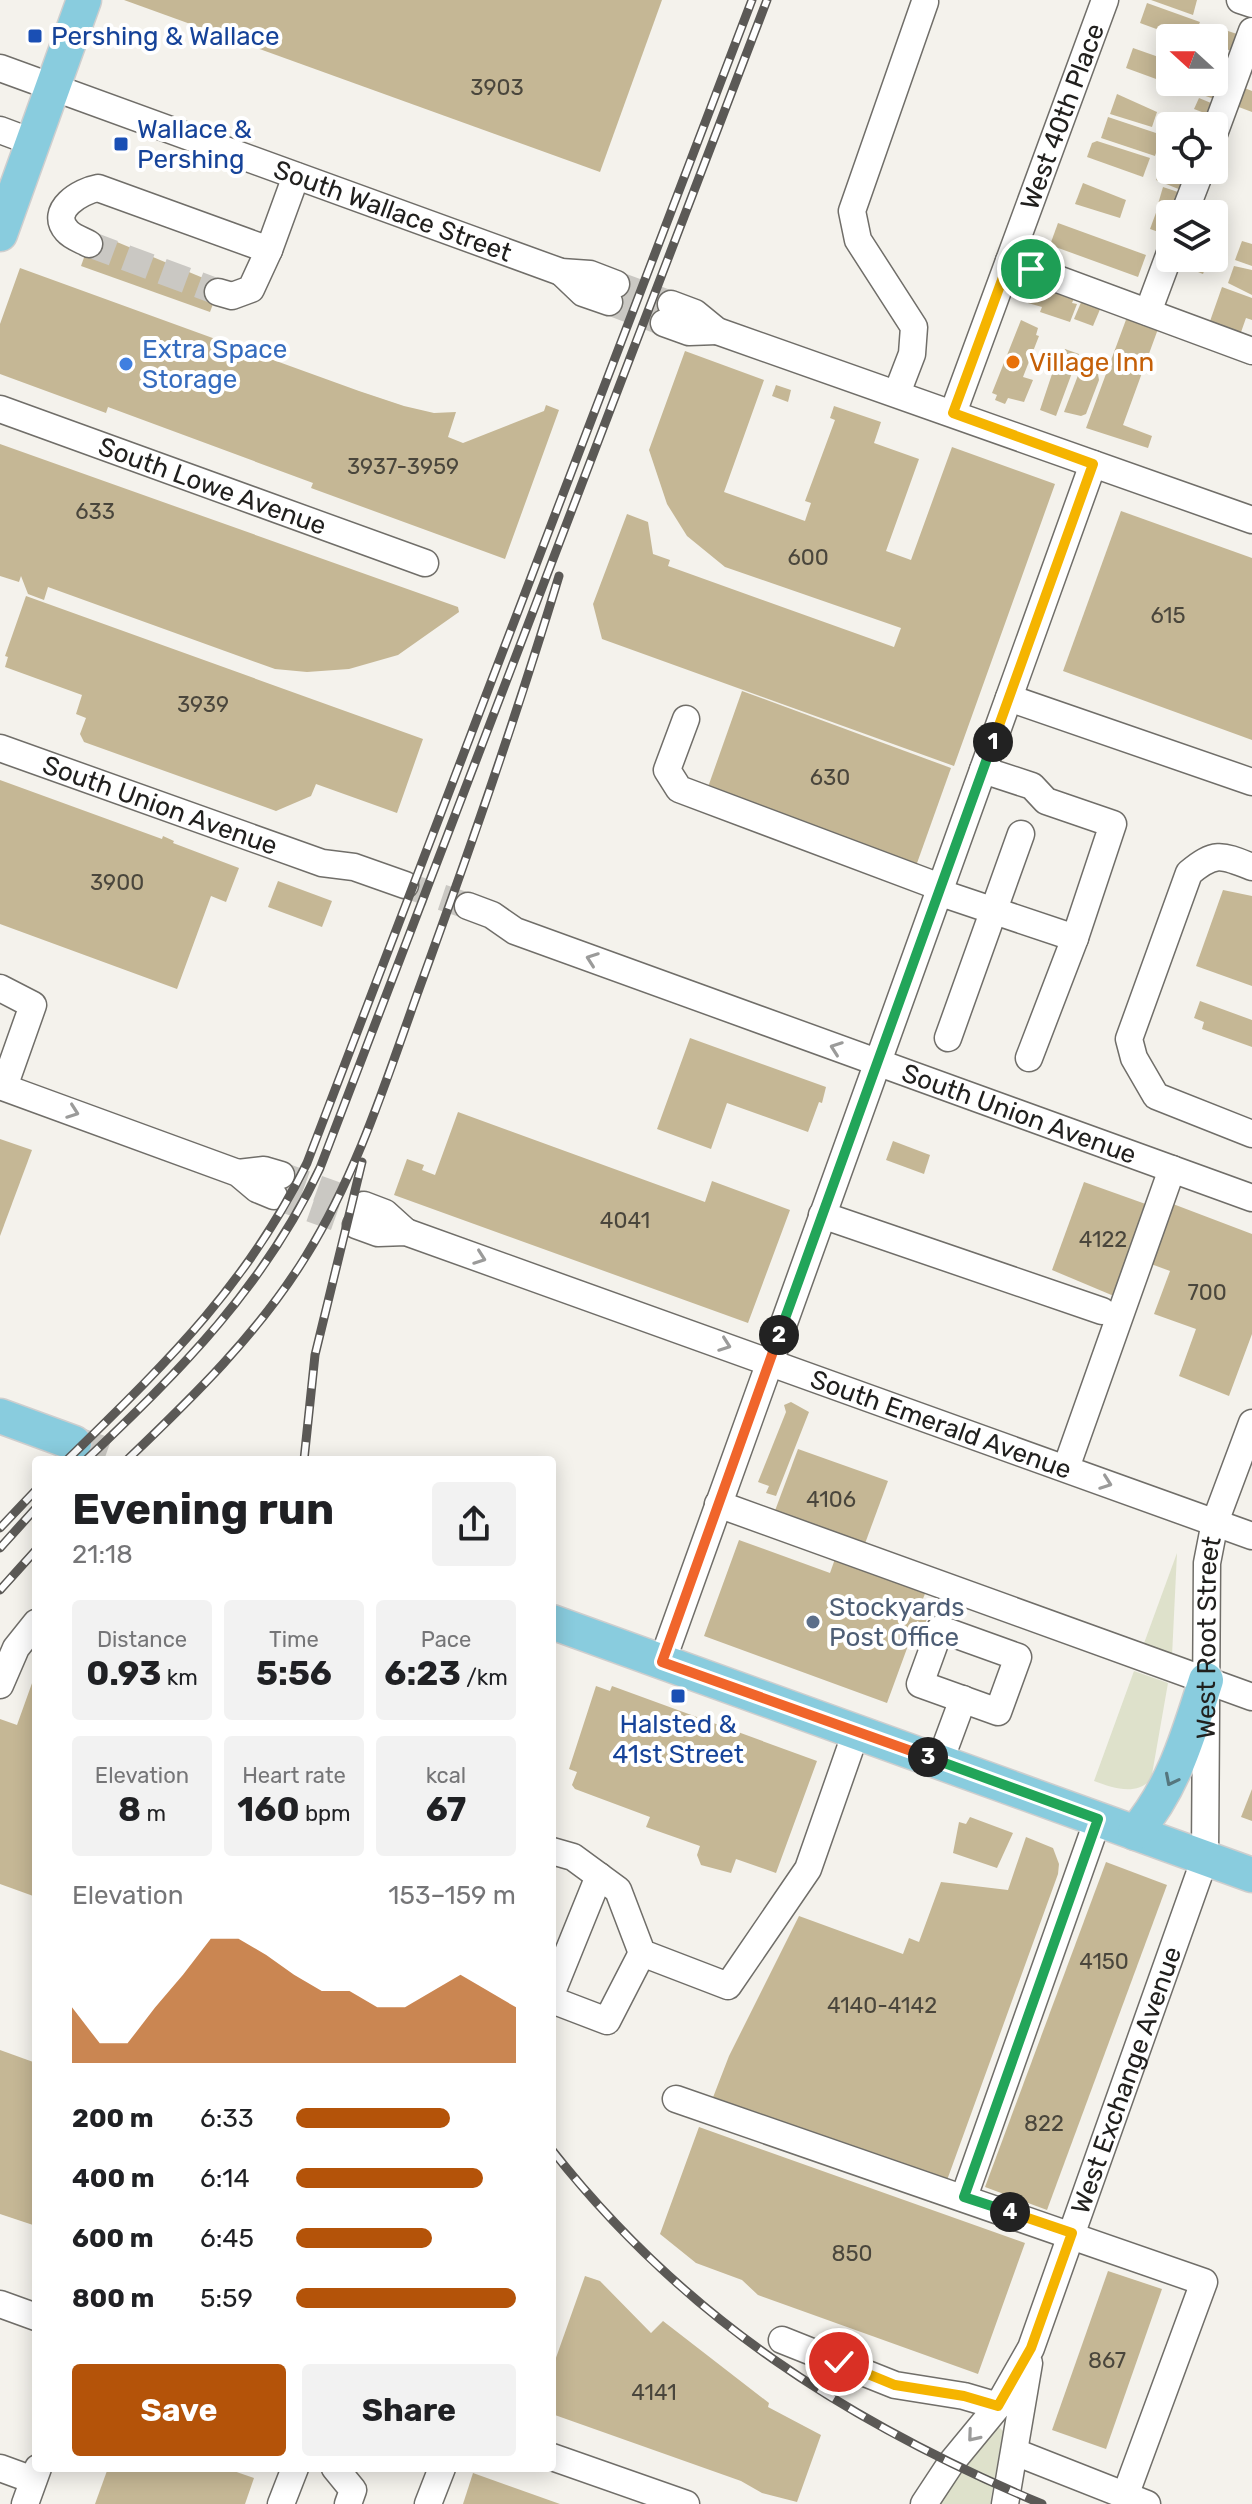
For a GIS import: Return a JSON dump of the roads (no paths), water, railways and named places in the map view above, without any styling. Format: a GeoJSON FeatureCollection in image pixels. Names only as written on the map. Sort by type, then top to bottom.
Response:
{"type":"FeatureCollection","features":[{"type":"Feature","properties":{"kind":"main road"},"geometry":{"type":"LineString","coordinates":[[0,234],[84,0]]}},
{"type":"Feature","properties":{"kind":"main road"},"geometry":{"type":"LineString","coordinates":[[0,1416],[67,1449],[0,1434]]}},
{"type":"Feature","properties":{"kind":"main road"},"geometry":{"type":"LineString","coordinates":[[556,1623],[1252,1875]]}},
{"type":"Feature","properties":{"kind":"main road"},"geometry":{"type":"LineString","coordinates":[[1135,1833],[1158,1806],[1177,1769],[1206,1680]]}},
{"type":"Feature","properties":{"kind":"street","name":"West 40th Place"},"geometry":{"type":"LineString","coordinates":[[953,413],[1105,0]]}},
{"type":"Feature","properties":{"kind":"street"},"geometry":{"type":"LineString","coordinates":[[1240,0],[1252,4]]}},
{"type":"Feature","properties":{"kind":"street"},"geometry":{"type":"LineString","coordinates":[[897,393],[912,354],[914,327],[858,240],[852,211],[925,2]]}},
{"type":"Feature","properties":{"kind":"street"},"geometry":{"type":"LineString","coordinates":[[1222,112],[1252,31]]}},
{"type":"Feature","properties":{"kind":"street","name":"South Wallace Street"},"geometry":{"type":"LineString","coordinates":[[0,68],[561,272],[590,274],[612,293]]}},
{"type":"Feature","properties":{"kind":"street"},"geometry":{"type":"LineString","coordinates":[[0,130],[32,142]]}},
{"type":"Feature","properties":{"kind":"street"},"geometry":{"type":"LineString","coordinates":[[218,292],[232,296],[251,289],[296,176]]}},
{"type":"Feature","properties":{"kind":"street"},"geometry":{"type":"LineString","coordinates":[[89,244],[69,234],[63,227],[63,217],[70,200],[80,193],[98,188],[269,250]]}},
{"type":"Feature","properties":{"kind":"street"},"geometry":{"type":"LineString","coordinates":[[1009,261],[1252,351]]}},
{"type":"Feature","properties":{"kind":"street"},"geometry":{"type":"LineString","coordinates":[[1148,312],[1163,272]]}},
{"type":"Feature","properties":{"kind":"street"},"geometry":{"type":"LineString","coordinates":[[668,313],[695,313],[717,331],[1093,464],[1251,516]]}},
{"type":"Feature","properties":{"kind":"street","name":"South Lowe Avenue"},"geometry":{"type":"LineString","coordinates":[[0,409],[425,563]]}},
{"type":"Feature","properties":{"kind":"street"},"geometry":{"type":"LineString","coordinates":[[662,1662],[1093,464]]}},
{"type":"Feature","properties":{"kind":"street"},"geometry":{"type":"LineString","coordinates":[[1009,698],[1252,782]]}},
{"type":"Feature","properties":{"kind":"street"},"geometry":{"type":"LineString","coordinates":[[686,719],[667,770],[679,789],[994,911],[1075,938]]}},
{"type":"Feature","properties":{"kind":"street","name":"South Union Avenue"},"geometry":{"type":"LineString","coordinates":[[0,748],[322,863],[354,867],[402,893]]}},
{"type":"Feature","properties":{"kind":"street"},"geometry":{"type":"LineString","coordinates":[[983,770],[1032,786],[1046,801],[1113,824],[1075,938],[1029,1058]]}},
{"type":"Feature","properties":{"kind":"street"},"geometry":{"type":"LineString","coordinates":[[948,1038],[1021,834]]}},
{"type":"Feature","properties":{"kind":"street"},"geometry":{"type":"LineString","coordinates":[[1252,867],[1223,856],[1207,858],[1189,873],[1129,1039],[1134,1058],[1156,1096],[1252,1134]]}},
{"type":"Feature","properties":{"kind":"street","name":"South Union Avenue"},"geometry":{"type":"LineString","coordinates":[[465,915],[486,932],[515,931],[1252,1198]]}},
{"type":"Feature","properties":{"kind":"street"},"geometry":{"type":"LineString","coordinates":[[0,988],[33,1005],[2,1086],[238,1173],[264,1170],[277,1185]]}},
{"type":"Feature","properties":{"kind":"street"},"geometry":{"type":"LineString","coordinates":[[1066,1468],[1172,1169]]}},
{"type":"Feature","properties":{"kind":"street","name":"South Emerald Avenue"},"geometry":{"type":"LineString","coordinates":[[360,1215],[385,1213],[406,1232],[1252,1536]]}},
{"type":"Feature","properties":{"kind":"street"},"geometry":{"type":"LineString","coordinates":[[822,1215],[1102,1311]]}},
{"type":"Feature","properties":{"kind":"street","name":"West Root Street"},"geometry":{"type":"LineString","coordinates":[[1205,1858],[1204,1602],[1215,1522],[1252,1423]]}},
{"type":"Feature","properties":{"kind":"street"},"geometry":{"type":"LineString","coordinates":[[718,1504],[1252,1697]]}},
{"type":"Feature","properties":{"kind":"street"},"geometry":{"type":"LineString","coordinates":[[0,1685],[16,1648],[32,1628]]}},
{"type":"Feature","properties":{"kind":"street"},"geometry":{"type":"LineString","coordinates":[[940,1761],[963,1699]]}},
{"type":"Feature","properties":{"kind":"street"},"geometry":{"type":"LineString","coordinates":[[642,1953],[728,1986],[808,1869],[856,1732]]}},
{"type":"Feature","properties":{"kind":"street"},"geometry":{"type":"LineString","coordinates":[[964,2197],[1098,1819]]}},
{"type":"Feature","properties":{"kind":"street"},"geometry":{"type":"LineString","coordinates":[[556,1852],[573,1857],[618,1890],[642,1953],[607,2021],[556,2002]]}},
{"type":"Feature","properties":{"kind":"street","name":"West Exchange Avenue"},"geometry":{"type":"LineString","coordinates":[[924,2504],[951,2463],[998,2406],[1031,2348],[1205,1858]]}},
{"type":"Feature","properties":{"kind":"street"},"geometry":{"type":"LineString","coordinates":[[556,1982],[599,1876]]}},
{"type":"Feature","properties":{"kind":"street"},"geometry":{"type":"LineString","coordinates":[[676,2099],[1072,2233],[1204,2282],[1136,2500],[1015,2452]]}},
{"type":"Feature","properties":{"kind":"street"},"geometry":{"type":"LineString","coordinates":[[0,2304],[32,2316]]}},
{"type":"Feature","properties":{"kind":"street"},"geometry":{"type":"LineString","coordinates":[[782,2340],[895,2385],[964,2396],[998,2406]]}},
{"type":"Feature","properties":{"kind":"street","name":"West Exchange Avenue"},"geometry":{"type":"LineString","coordinates":[[1005,2504],[1031,2348]]}},
{"type":"Feature","properties":{"kind":"street"},"geometry":{"type":"LineString","coordinates":[[556,2458],[686,2504]]}},
{"type":"Feature","properties":{"kind":"street"},"geometry":{"type":"LineString","coordinates":[[0,2468],[32,2484]]}},
{"type":"Feature","properties":{"kind":"street"},"geometry":{"type":"LineString","coordinates":[[281,2504],[293,2472]]}},
{"type":"Feature","properties":{"kind":"street"},"geometry":{"type":"LineString","coordinates":[[338,2472],[353,2490],[348,2504]]}},
{"type":"Feature","properties":{"kind":"street"},"geometry":{"type":"LineString","coordinates":[[428,2504],[440,2472]]}},
{"type":"Feature","properties":{"kind":"tunnel"},"geometry":{"type":"LineString","coordinates":[[89,244],[218,292]]}},
{"type":"Feature","properties":{"kind":"tunnel"},"geometry":{"type":"LineString","coordinates":[[616,284],[671,304]]}},
{"type":"Feature","properties":{"kind":"tunnel"},"geometry":{"type":"LineString","coordinates":[[609,302],[664,323]]}},
{"type":"Feature","properties":{"kind":"tunnel"},"geometry":{"type":"LineString","coordinates":[[405,885],[468,906]]}},
{"type":"Feature","properties":{"kind":"tunnel"},"geometry":{"type":"LineString","coordinates":[[281,1175],[364,1205]]}},
{"type":"Feature","properties":{"kind":"tunnel"},"geometry":{"type":"LineString","coordinates":[[274,1196],[356,1225]]}},
{"type":"Feature","properties":{"kind":"tunnel"},"geometry":{"type":"LineString","coordinates":[[74,1443],[111,1456]]}},
{"type":"Feature","properties":{"kind":"railway"},"geometry":{"type":"LineString","coordinates":[[71,1456],[169,1357],[230,1286],[283,1207],[307,1163],[752,0]]}},
{"type":"Feature","properties":{"kind":"railway"},"geometry":{"type":"LineString","coordinates":[[90,1456],[155,1393],[218,1325],[273,1251],[320,1168],[767,0]]}},
{"type":"Feature","properties":{"kind":"railway"},"geometry":{"type":"LineString","coordinates":[[131,1456],[200,1388],[267,1312],[306,1256],[341,1192],[383,1091],[456,886],[559,576]]}},
{"type":"Feature","properties":{"kind":"railway"},"geometry":{"type":"LineString","coordinates":[[304,1456],[315,1355],[362,1162]]}},
{"type":"Feature","properties":{"kind":"railway"},"geometry":{"type":"LineString","coordinates":[[0,1528],[32,1494]]}},
{"type":"Feature","properties":{"kind":"railway"},"geometry":{"type":"LineString","coordinates":[[0,1548],[32,1512]]}},
{"type":"Feature","properties":{"kind":"railway"},"geometry":{"type":"LineString","coordinates":[[0,1590],[32,1554]]}},
{"type":"Feature","properties":{"kind":"railway"},"geometry":{"type":"LineString","coordinates":[[556,2155],[603,2210],[657,2265],[773,2359],[902,2438],[1042,2504]]}},
{"type":"Feature","properties":{"kind":"place","name":"Pershing & Wallace"},"geometry":{"type":"Point","coordinates":[35,36]}},
{"type":"Feature","properties":{"kind":"place","name":"Wallace & Pershing"},"geometry":{"type":"Point","coordinates":[121,144]}},
{"type":"Feature","properties":{"kind":"place","name":"Village Inn"},"geometry":{"type":"Point","coordinates":[1013,362]}},
{"type":"Feature","properties":{"kind":"place","name":"Extra Space Storage"},"geometry":{"type":"Point","coordinates":[126,364]}},
{"type":"Feature","properties":{"kind":"place","name":"Stockyards Post Office"},"geometry":{"type":"Point","coordinates":[813,1622]}},
{"type":"Feature","properties":{"kind":"place","name":"Halsted & 41st Street"},"geometry":{"type":"Point","coordinates":[678,1696]}}]}
